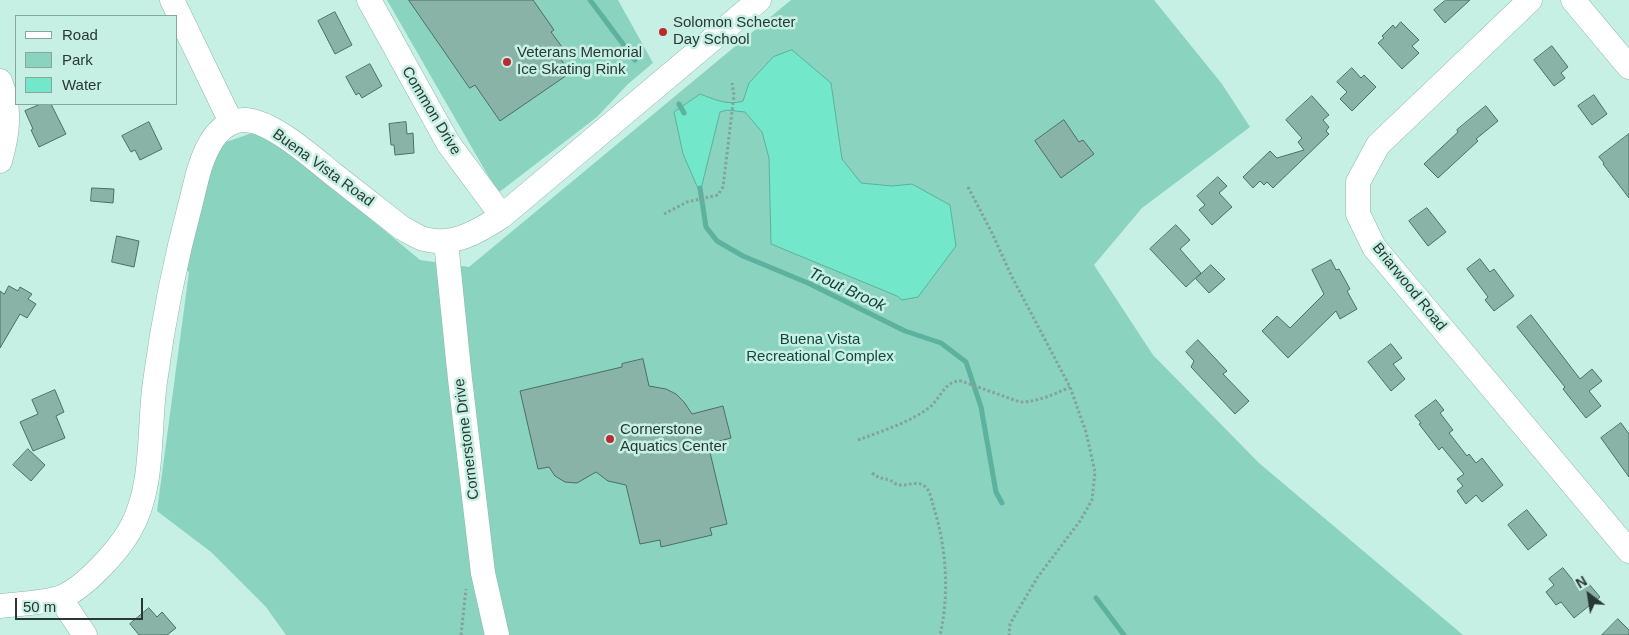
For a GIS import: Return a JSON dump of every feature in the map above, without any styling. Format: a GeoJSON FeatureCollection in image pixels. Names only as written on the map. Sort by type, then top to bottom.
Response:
{"type":"FeatureCollection","features":[{"type":"Feature","properties":{"kind":"street"},"geometry":{"type":"LineString","coordinates":[[0,606],[60,598],[80,585],[101,567],[118,548],[131,530],[139,510],[145,488],[154,384],[183,232],[201,164],[210,143],[218,131],[231,122],[172,0]]}},
{"type":"Feature","properties":{"kind":"street","name":"Common Drive"},"geometry":{"type":"LineString","coordinates":[[369,0],[448,143],[502,216]]}},
{"type":"Feature","properties":{"kind":"street","name":"Buena Vista Road"},"geometry":{"type":"LineString","coordinates":[[231,122],[246,120],[262,124],[286,137],[402,228],[422,239],[446,242],[478,232],[502,216],[759,0]]}},
{"type":"Feature","properties":{"kind":"street","name":"Briarwood Road"},"geometry":{"type":"LineString","coordinates":[[1530,0],[1378,145],[1358,182],[1358,214],[1374,247],[1629,551]]}},
{"type":"Feature","properties":{"kind":"street"},"geometry":{"type":"LineString","coordinates":[[1573,0],[1629,67]]}},
{"type":"Feature","properties":{"kind":"street"},"geometry":{"type":"LineString","coordinates":[[0,81],[6,99],[8,116],[6,140],[0,161]]}},
{"type":"Feature","properties":{"kind":"street","name":"Cornerstone Drive"},"geometry":{"type":"LineString","coordinates":[[446,242],[483,573],[497,635]]}},
{"type":"Feature","properties":{"kind":"street"},"geometry":{"type":"LineString","coordinates":[[60,598],[85,635]]}},
{"type":"Feature","properties":{"kind":"path"},"geometry":{"type":"LineString","coordinates":[[664,214],[687,202],[712,198],[718,195],[723,187],[734,95],[732,82]]}},
{"type":"Feature","properties":{"kind":"path"},"geometry":{"type":"LineString","coordinates":[[968,187],[1011,275],[1070,386],[1086,432],[1095,472],[1092,500],[1080,521],[1036,578],[1010,624],[1009,635]]}},
{"type":"Feature","properties":{"kind":"path"},"geometry":{"type":"LineString","coordinates":[[858,440],[919,414],[931,406],[947,387],[956,380],[1012,400],[1030,402],[1070,386]]}},
{"type":"Feature","properties":{"kind":"path"},"geometry":{"type":"LineString","coordinates":[[872,473],[881,479],[889,480],[899,485],[920,483],[924,485],[930,494],[939,522],[945,580],[943,622],[940,635]]}},
{"type":"Feature","properties":{"kind":"path"},"geometry":{"type":"LineString","coordinates":[[461,635],[464,592],[469,582]]}},
{"type":"Feature","properties":{"kind":"green space"},"geometry":{"type":"Polygon","coordinates":[[[387,0],[618,0],[653,63],[628,84],[597,117],[498,193],[387,0]]]}},
{"type":"Feature","properties":{"kind":"green space","name":"Buena Vista Recreational Complex"},"geometry":{"type":"Polygon","coordinates":[[[791,0],[1154,0],[1222,84],[1250,127],[1142,208],[1094,265],[1153,355],[1259,463],[1463,635],[286,635],[266,607],[211,552],[157,511],[189,272],[179,266],[218,145],[263,129],[420,260],[469,267],[791,0]]]}},
{"type":"Feature","properties":{"kind":"water"},"geometry":{"type":"Polygon","coordinates":[[[792,50],[831,83],[842,159],[861,183],[892,186],[912,184],[950,205],[956,246],[918,297],[902,300],[897,296],[771,244],[769,158],[762,132],[745,112],[727,110],[720,112],[700,193],[683,154],[674,112],[700,94],[732,103],[743,101],[749,83],[773,57],[792,50]]]}},
{"type":"Feature","properties":{"kind":"building","name":"Veterans Memorial Ice Skating Rink"},"geometry":{"type":"Polygon","coordinates":[[[409,0],[533,0],[554,30],[551,32],[562,47],[556,52],[570,73],[500,121],[475,85],[470,88],[409,0]]]}},
{"type":"Feature","properties":{"kind":"building"},"geometry":{"type":"Polygon","coordinates":[[[1446,0],[1470,0],[1445,23],[1434,10],[1446,0]]]}},
{"type":"Feature","properties":{"kind":"building"},"geometry":{"type":"Polygon","coordinates":[[[335,12],[352,45],[335,54],[318,21],[335,12]]]}},
{"type":"Feature","properties":{"kind":"building"},"geometry":{"type":"Polygon","coordinates":[[[1401,22],[1419,40],[1412,46],[1419,53],[1402,69],[1378,43],[1393,25],[1395,28],[1401,22]]]}},
{"type":"Feature","properties":{"kind":"building"},"geometry":{"type":"Polygon","coordinates":[[[1552,46],[1568,67],[1561,73],[1565,78],[1554,86],[1534,60],[1552,46]]]}},
{"type":"Feature","properties":{"kind":"building"},"geometry":{"type":"Polygon","coordinates":[[[370,64],[382,86],[362,98],[359,93],[356,95],[346,77],[370,64]]]}},
{"type":"Feature","properties":{"kind":"building"},"geometry":{"type":"Polygon","coordinates":[[[1352,68],[1361,78],[1364,75],[1376,87],[1352,111],[1340,99],[1347,92],[1337,82],[1352,68]]]}},
{"type":"Feature","properties":{"kind":"building"},"geometry":{"type":"Polygon","coordinates":[[[1594,95],[1607,114],[1592,125],[1578,106],[1594,95]]]}},
{"type":"Feature","properties":{"kind":"building"},"geometry":{"type":"Polygon","coordinates":[[[1312,96],[1329,115],[1323,120],[1329,127],[1326,131],[1329,134],[1273,188],[1267,182],[1264,185],[1260,181],[1253,188],[1243,177],[1270,151],[1277,158],[1304,150],[1298,142],[1302,138],[1286,120],[1312,96]]]}},
{"type":"Feature","properties":{"kind":"building"},"geometry":{"type":"Polygon","coordinates":[[[39,105],[52,105],[66,134],[39,147],[25,111],[39,105]]]}},
{"type":"Feature","properties":{"kind":"building"},"geometry":{"type":"Polygon","coordinates":[[[1486,106],[1498,121],[1476,139],[1478,141],[1438,178],[1424,164],[1458,132],[1457,130],[1486,106]]]}},
{"type":"Feature","properties":{"kind":"building"},"geometry":{"type":"Polygon","coordinates":[[[1064,120],[1079,142],[1083,140],[1094,154],[1061,178],[1035,141],[1064,120]]]}},
{"type":"Feature","properties":{"kind":"building"},"geometry":{"type":"Polygon","coordinates":[[[149,122],[162,149],[140,160],[135,150],[131,152],[122,136],[149,122]]]}},
{"type":"Feature","properties":{"kind":"building"},"geometry":{"type":"Polygon","coordinates":[[[406,122],[407,134],[413,133],[414,153],[395,155],[394,145],[391,145],[389,124],[406,122]]]}},
{"type":"Feature","properties":{"kind":"building"},"geometry":{"type":"Polygon","coordinates":[[[1629,134],[1629,198],[1599,157],[1629,134]]]}},
{"type":"Feature","properties":{"kind":"building"},"geometry":{"type":"Polygon","coordinates":[[[1218,177],[1227,186],[1219,193],[1232,207],[1212,225],[1199,210],[1205,205],[1197,196],[1218,177]]]}},
{"type":"Feature","properties":{"kind":"building"},"geometry":{"type":"Polygon","coordinates":[[[92,188],[114,189],[113,203],[91,201],[92,188]]]}},
{"type":"Feature","properties":{"kind":"building"},"geometry":{"type":"Polygon","coordinates":[[[1427,208],[1446,232],[1428,246],[1409,221],[1427,208]]]}},
{"type":"Feature","properties":{"kind":"building"},"geometry":{"type":"Polygon","coordinates":[[[1176,225],[1190,240],[1180,249],[1201,273],[1186,287],[1150,249],[1176,225]]]}},
{"type":"Feature","properties":{"kind":"building"},"geometry":{"type":"Polygon","coordinates":[[[117,236],[139,241],[134,267],[112,262],[117,236]]]}},
{"type":"Feature","properties":{"kind":"building"},"geometry":{"type":"Polygon","coordinates":[[[1480,259],[1490,272],[1494,269],[1514,296],[1494,311],[1485,300],[1488,297],[1467,269],[1480,259]]]}},
{"type":"Feature","properties":{"kind":"building"},"geometry":{"type":"Polygon","coordinates":[[[1331,260],[1336,270],[1339,269],[1350,289],[1347,291],[1357,309],[1340,319],[1336,311],[1288,358],[1262,331],[1277,316],[1290,328],[1324,294],[1312,270],[1331,260]]]}},
{"type":"Feature","properties":{"kind":"building"},"geometry":{"type":"Polygon","coordinates":[[[1211,265],[1225,279],[1209,293],[1196,279],[1211,265]]]}},
{"type":"Feature","properties":{"kind":"building"},"geometry":{"type":"Polygon","coordinates":[[[9,286],[18,291],[20,287],[32,294],[28,299],[36,304],[27,318],[20,314],[0,348],[0,291],[4,294],[9,286]]]}},
{"type":"Feature","properties":{"kind":"building"},"geometry":{"type":"Polygon","coordinates":[[[1531,315],[1580,379],[1592,369],[1602,381],[1589,391],[1601,406],[1586,418],[1563,389],[1565,387],[1517,327],[1531,315]]]}},
{"type":"Feature","properties":{"kind":"building"},"geometry":{"type":"Polygon","coordinates":[[[1198,340],[1227,371],[1223,374],[1249,401],[1235,414],[1191,367],[1194,361],[1186,352],[1198,340]]]}},
{"type":"Feature","properties":{"kind":"building"},"geometry":{"type":"Polygon","coordinates":[[[1391,344],[1402,358],[1393,364],[1405,379],[1391,391],[1368,362],[1391,344]]]}},
{"type":"Feature","properties":{"kind":"building"},"geometry":{"type":"Polygon","coordinates":[[[643,359],[649,386],[666,389],[676,394],[692,414],[723,406],[731,438],[708,444],[727,524],[710,528],[712,535],[661,547],[660,540],[640,544],[626,485],[608,481],[596,472],[577,483],[565,482],[555,476],[549,467],[538,469],[520,391],[622,367],[622,364],[643,359]]]}},
{"type":"Feature","properties":{"kind":"building"},"geometry":{"type":"Polygon","coordinates":[[[55,390],[64,412],[56,416],[65,438],[33,451],[20,422],[38,414],[32,400],[55,390]]]}},
{"type":"Feature","properties":{"kind":"building"},"geometry":{"type":"Polygon","coordinates":[[[1436,400],[1444,410],[1440,413],[1453,430],[1449,433],[1467,456],[1469,454],[1476,463],[1482,458],[1503,485],[1482,502],[1476,495],[1466,504],[1457,491],[1463,486],[1457,479],[1464,474],[1442,447],[1439,450],[1415,416],[1436,400]]]}},
{"type":"Feature","properties":{"kind":"building"},"geometry":{"type":"Polygon","coordinates":[[[1621,423],[1629,434],[1629,477],[1601,438],[1621,423]]]}},
{"type":"Feature","properties":{"kind":"building"},"geometry":{"type":"Polygon","coordinates":[[[28,449],[45,465],[31,481],[13,465],[28,449]]]}},
{"type":"Feature","properties":{"kind":"building"},"geometry":{"type":"Polygon","coordinates":[[[1527,510],[1547,535],[1528,550],[1508,525],[1527,510]]]}},
{"type":"Feature","properties":{"kind":"building"},"geometry":{"type":"Polygon","coordinates":[[[1563,568],[1576,584],[1584,578],[1600,597],[1574,618],[1561,602],[1556,605],[1546,592],[1554,585],[1549,579],[1563,568]]]}},
{"type":"Feature","properties":{"kind":"building"},"geometry":{"type":"Polygon","coordinates":[[[149,608],[157,617],[162,612],[176,628],[167,635],[139,635],[130,624],[149,608]]]}},
{"type":"Feature","properties":{"kind":"building"},"geometry":{"type":"Polygon","coordinates":[[[1618,619],[1629,630],[1629,635],[1602,635],[1618,619]]]}},
{"type":"Feature","properties":{"kind":"waterway","name":"Trout Brook"},"geometry":{"type":"LineString","coordinates":[[590,0],[635,60]]}},
{"type":"Feature","properties":{"kind":"waterway","name":"Trout Brook"},"geometry":{"type":"LineString","coordinates":[[679,104],[684,113]]}},
{"type":"Feature","properties":{"kind":"waterway","name":"Trout Brook"},"geometry":{"type":"LineString","coordinates":[[700,188],[706,227],[717,241],[743,256],[808,283],[905,331],[941,343],[966,362],[981,407],[996,492],[1002,503]]}},
{"type":"Feature","properties":{"kind":"waterway","name":"Trout Brook"},"geometry":{"type":"LineString","coordinates":[[1096,598],[1124,635]]}},
{"type":"Feature","properties":{"kind":"place","name":"Solomon Schecter Day School"},"geometry":{"type":"Point","coordinates":[663,32]}},
{"type":"Feature","properties":{"kind":"place","name":"Veterans Memorial Ice Skating Rink"},"geometry":{"type":"Point","coordinates":[507,62]}},
{"type":"Feature","properties":{"kind":"place","name":"Cornerstone Aquatics Center"},"geometry":{"type":"Point","coordinates":[610,439]}}]}
